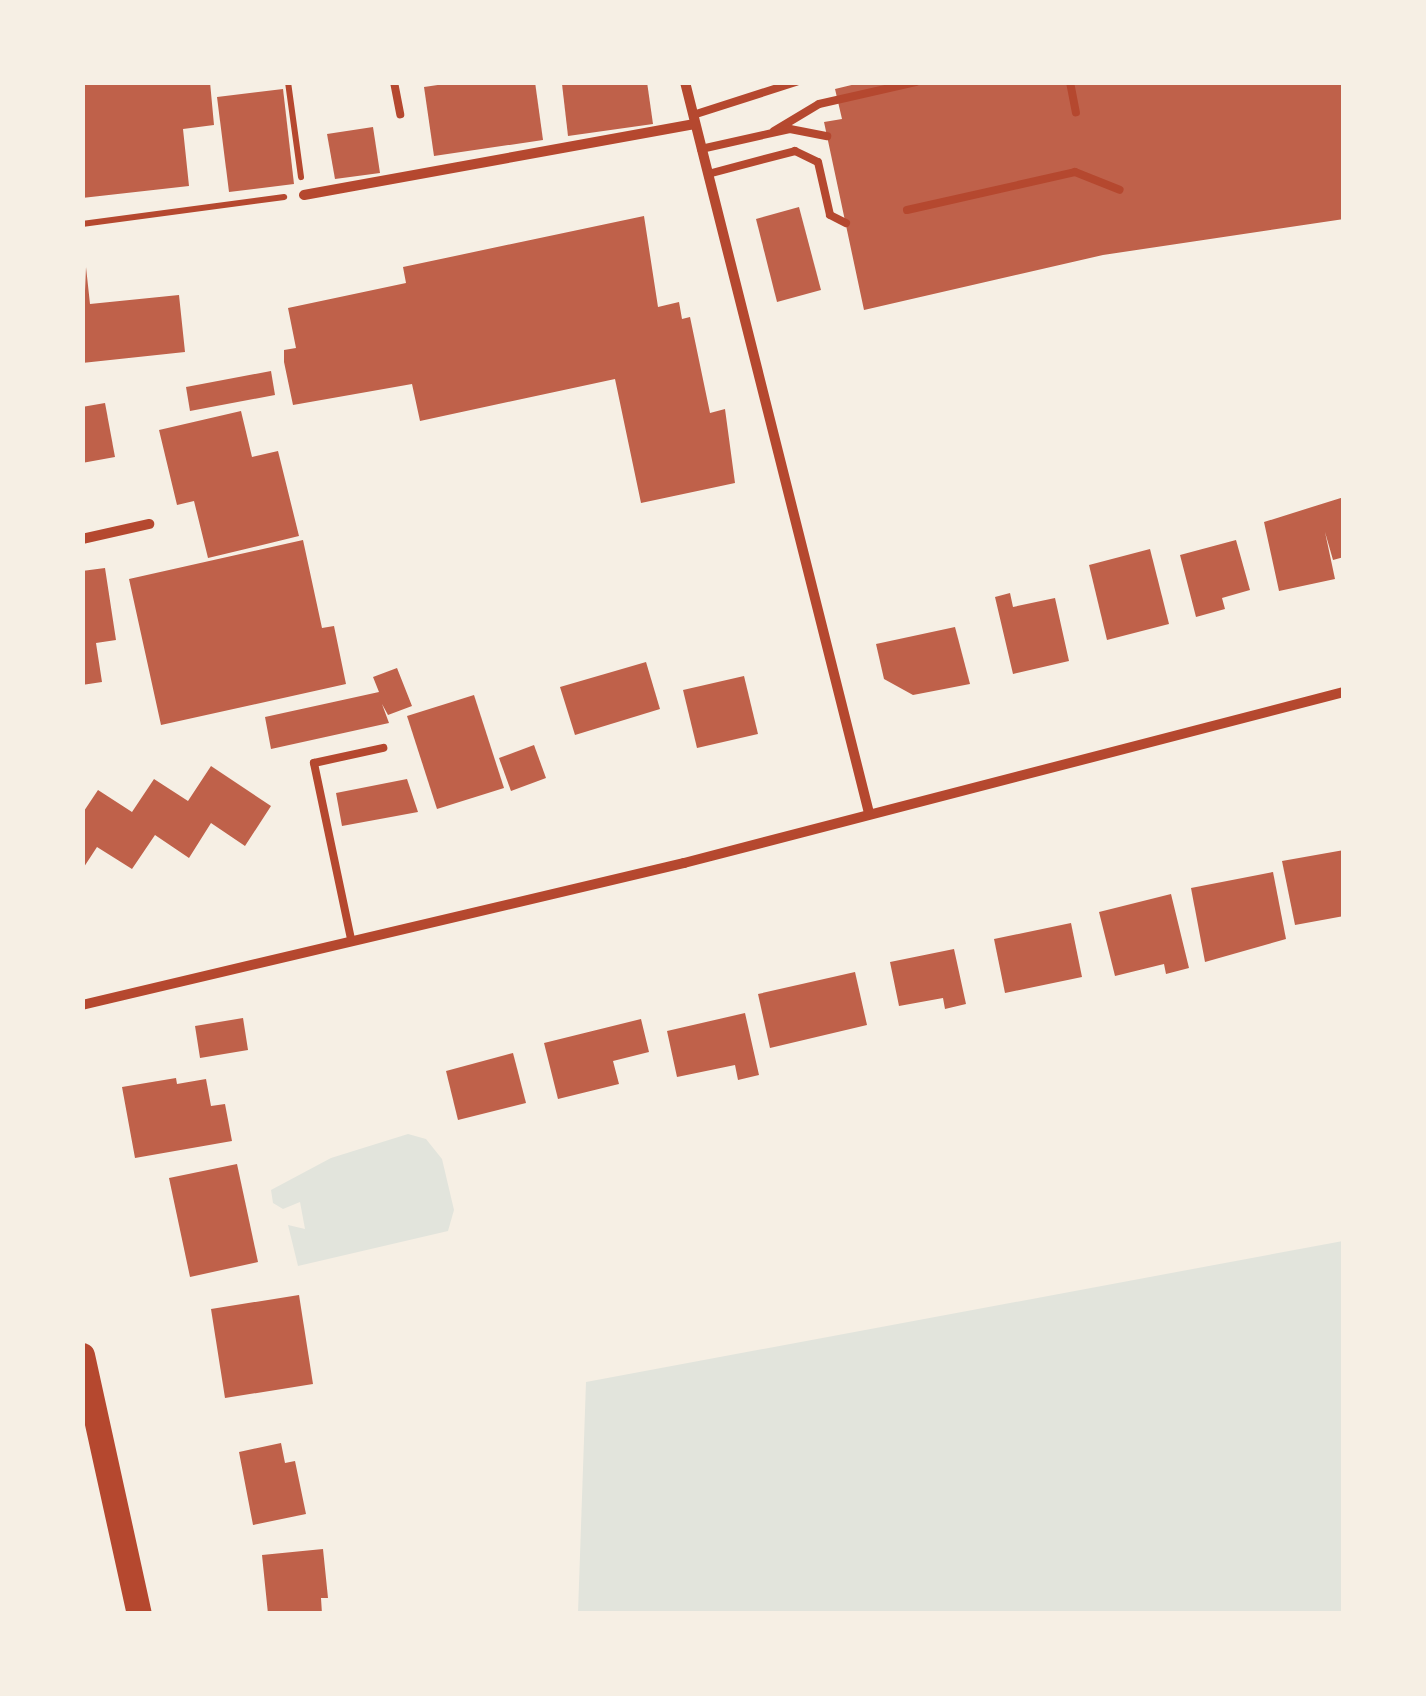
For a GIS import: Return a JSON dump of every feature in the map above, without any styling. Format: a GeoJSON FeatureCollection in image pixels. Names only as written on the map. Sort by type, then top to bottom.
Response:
{"type":"FeatureCollection","features":[{"type":"Feature","properties":{"kind":"main road"},"geometry":{"type":"LineString","coordinates":[[82,1356],[139,1614]]}},
{"type":"Feature","properties":{"kind":"street"},"geometry":{"type":"LineString","coordinates":[[686,82],[868,813]]}},
{"type":"Feature","properties":{"kind":"street"},"geometry":{"type":"LineString","coordinates":[[304,195],[694,120]]}},
{"type":"Feature","properties":{"kind":"street"},"geometry":{"type":"LineString","coordinates":[[82,539],[149,524]]}},
{"type":"Feature","properties":{"kind":"street"},"geometry":{"type":"LineString","coordinates":[[82,1006],[1344,692]]}},
{"type":"Feature","properties":{"kind":"lane"},"geometry":{"type":"LineString","coordinates":[[394,82],[400,114]]}},
{"type":"Feature","properties":{"kind":"lane"},"geometry":{"type":"LineString","coordinates":[[694,120],[796,82]]}},
{"type":"Feature","properties":{"kind":"lane"},"geometry":{"type":"LineString","coordinates":[[702,150],[774,131],[819,104],[916,82]]}},
{"type":"Feature","properties":{"kind":"lane"},"geometry":{"type":"LineString","coordinates":[[1070,82],[1076,112]]}},
{"type":"Feature","properties":{"kind":"lane"},"geometry":{"type":"LineString","coordinates":[[774,131],[827,136]]}},
{"type":"Feature","properties":{"kind":"lane"},"geometry":{"type":"LineString","coordinates":[[708,174],[795,151],[818,162],[830,215],[846,223]]}},
{"type":"Feature","properties":{"kind":"lane"},"geometry":{"type":"LineString","coordinates":[[906,210],[1075,172],[1120,190]]}},
{"type":"Feature","properties":{"kind":"lane"},"geometry":{"type":"LineString","coordinates":[[351,940],[314,763],[384,748]]}},
{"type":"Feature","properties":{"kind":"path"},"geometry":{"type":"LineString","coordinates":[[82,224],[304,195],[288,82]]}},
{"type":"Feature","properties":{"kind":"shaded area"},"geometry":{"type":"Polygon","coordinates":[[[408,1134],[426,1139],[442,1159],[454,1210],[448,1231],[298,1266],[288,1225],[305,1229],[300,1202],[283,1209],[273,1203],[271,1190],[331,1158],[408,1134]]]}},
{"type":"Feature","properties":{"kind":"shaded area"},"geometry":{"type":"Polygon","coordinates":[[[1343,1241],[1343,1613],[578,1613],[586,1382],[1343,1241]]]}},
{"type":"Feature","properties":{"kind":"building"},"geometry":{"type":"Polygon","coordinates":[[[82,82],[210,82],[214,125],[183,129],[189,186],[82,198],[82,82]]]}},
{"type":"Feature","properties":{"kind":"building"},"geometry":{"type":"Polygon","coordinates":[[[458,82],[535,82],[543,140],[434,156],[424,87],[458,82]]]}},
{"type":"Feature","properties":{"kind":"building"},"geometry":{"type":"Polygon","coordinates":[[[647,82],[653,124],[568,136],[562,84],[647,82]]]}},
{"type":"Feature","properties":{"kind":"building"},"geometry":{"type":"Polygon","coordinates":[[[864,82],[1344,82],[1344,219],[1103,255],[864,310],[824,122],[842,119],[835,89],[864,82]]]}},
{"type":"Feature","properties":{"kind":"building"},"geometry":{"type":"Polygon","coordinates":[[[283,89],[294,184],[229,192],[217,97],[283,89]]]}},
{"type":"Feature","properties":{"kind":"building"},"geometry":{"type":"Polygon","coordinates":[[[373,127],[380,173],[335,179],[327,134],[373,127]]]}},
{"type":"Feature","properties":{"kind":"building"},"geometry":{"type":"Polygon","coordinates":[[[799,207],[821,290],[777,302],[756,219],[799,207]]]}},
{"type":"Feature","properties":{"kind":"building"},"geometry":{"type":"Polygon","coordinates":[[[644,216],[658,307],[679,302],[682,319],[690,317],[710,413],[725,409],[735,483],[641,503],[615,379],[420,421],[412,384],[293,405],[284,362],[284,350],[296,348],[288,308],[406,283],[403,267],[644,216]]]}},
{"type":"Feature","properties":{"kind":"building"},"geometry":{"type":"Polygon","coordinates":[[[86,267],[90,304],[179,295],[185,352],[82,363],[86,267]]]}},
{"type":"Feature","properties":{"kind":"building"},"geometry":{"type":"Polygon","coordinates":[[[271,371],[275,395],[190,411],[186,387],[271,371]]]}},
{"type":"Feature","properties":{"kind":"building"},"geometry":{"type":"Polygon","coordinates":[[[105,403],[115,457],[82,463],[82,407],[105,403]]]}},
{"type":"Feature","properties":{"kind":"building"},"geometry":{"type":"Polygon","coordinates":[[[241,411],[252,457],[278,451],[299,536],[208,558],[194,501],[177,505],[159,430],[241,411]]]}},
{"type":"Feature","properties":{"kind":"building"},"geometry":{"type":"Polygon","coordinates":[[[1344,497],[1344,557],[1333,560],[1325,532],[1335,579],[1279,591],[1264,522],[1344,497]]]}},
{"type":"Feature","properties":{"kind":"building"},"geometry":{"type":"Polygon","coordinates":[[[303,540],[322,628],[334,626],[346,684],[161,725],[129,579],[303,540]]]}},
{"type":"Feature","properties":{"kind":"building"},"geometry":{"type":"Polygon","coordinates":[[[1236,540],[1250,590],[1222,598],[1225,609],[1196,617],[1180,555],[1236,540]]]}},
{"type":"Feature","properties":{"kind":"building"},"geometry":{"type":"Polygon","coordinates":[[[1150,549],[1169,624],[1107,640],[1089,565],[1150,549]]]}},
{"type":"Feature","properties":{"kind":"building"},"geometry":{"type":"Polygon","coordinates":[[[105,568],[116,640],[96,643],[102,682],[82,685],[82,571],[105,568]]]}},
{"type":"Feature","properties":{"kind":"building"},"geometry":{"type":"Polygon","coordinates":[[[1010,593],[1013,607],[1055,598],[1069,661],[1013,674],[995,597],[1010,593]]]}},
{"type":"Feature","properties":{"kind":"building"},"geometry":{"type":"Polygon","coordinates":[[[955,627],[970,684],[913,695],[884,679],[876,644],[955,627]]]}},
{"type":"Feature","properties":{"kind":"building"},"geometry":{"type":"Polygon","coordinates":[[[646,662],[660,709],[575,735],[560,687],[646,662]]]}},
{"type":"Feature","properties":{"kind":"building"},"geometry":{"type":"Polygon","coordinates":[[[397,668],[412,706],[388,715],[382,704],[389,723],[271,749],[265,717],[379,692],[373,677],[397,668]]]}},
{"type":"Feature","properties":{"kind":"building"},"geometry":{"type":"Polygon","coordinates":[[[744,676],[758,734],[697,748],[683,690],[744,676]]]}},
{"type":"Feature","properties":{"kind":"building"},"geometry":{"type":"Polygon","coordinates":[[[474,695],[504,788],[437,809],[407,716],[474,695]]]}},
{"type":"Feature","properties":{"kind":"building"},"geometry":{"type":"Polygon","coordinates":[[[534,745],[546,778],[511,791],[499,758],[534,745]]]}},
{"type":"Feature","properties":{"kind":"building"},"geometry":{"type":"Polygon","coordinates":[[[211,766],[271,806],[245,846],[211,823],[189,858],[155,835],[132,869],[97,847],[82,870],[82,814],[98,790],[132,812],[154,779],[188,801],[211,766]]]}},
{"type":"Feature","properties":{"kind":"building"},"geometry":{"type":"Polygon","coordinates":[[[407,779],[418,812],[342,826],[336,793],[407,779]]]}},
{"type":"Feature","properties":{"kind":"building"},"geometry":{"type":"Polygon","coordinates":[[[1344,850],[1344,916],[1295,925],[1282,861],[1344,850]]]}},
{"type":"Feature","properties":{"kind":"building"},"geometry":{"type":"Polygon","coordinates":[[[1273,872],[1286,939],[1205,962],[1191,888],[1273,872]]]}},
{"type":"Feature","properties":{"kind":"building"},"geometry":{"type":"Polygon","coordinates":[[[1171,894],[1189,968],[1166,974],[1164,964],[1115,976],[1099,912],[1171,894]]]}},
{"type":"Feature","properties":{"kind":"building"},"geometry":{"type":"Polygon","coordinates":[[[1071,923],[1082,977],[1005,993],[994,939],[1071,923]]]}},
{"type":"Feature","properties":{"kind":"building"},"geometry":{"type":"Polygon","coordinates":[[[954,949],[966,1004],[945,1009],[943,998],[899,1006],[890,962],[954,949]]]}},
{"type":"Feature","properties":{"kind":"building"},"geometry":{"type":"Polygon","coordinates":[[[855,972],[867,1025],[770,1048],[758,994],[855,972]]]}},
{"type":"Feature","properties":{"kind":"building"},"geometry":{"type":"Polygon","coordinates":[[[745,1013],[759,1075],[738,1080],[735,1065],[677,1077],[667,1031],[745,1013]]]}},
{"type":"Feature","properties":{"kind":"building"},"geometry":{"type":"Polygon","coordinates":[[[243,1018],[248,1050],[200,1058],[195,1026],[243,1018]]]}},
{"type":"Feature","properties":{"kind":"building"},"geometry":{"type":"Polygon","coordinates":[[[641,1019],[649,1052],[613,1061],[619,1084],[558,1099],[544,1043],[641,1019]]]}},
{"type":"Feature","properties":{"kind":"building"},"geometry":{"type":"Polygon","coordinates":[[[513,1053],[526,1103],[458,1120],[446,1071],[513,1053]]]}},
{"type":"Feature","properties":{"kind":"building"},"geometry":{"type":"Polygon","coordinates":[[[176,1078],[177,1084],[206,1079],[211,1106],[225,1104],[232,1141],[135,1158],[122,1087],[176,1078]]]}},
{"type":"Feature","properties":{"kind":"building"},"geometry":{"type":"Polygon","coordinates":[[[237,1164],[258,1262],[190,1277],[169,1178],[237,1164]]]}},
{"type":"Feature","properties":{"kind":"building"},"geometry":{"type":"Polygon","coordinates":[[[299,1295],[313,1384],[225,1398],[211,1309],[299,1295]]]}},
{"type":"Feature","properties":{"kind":"building"},"geometry":{"type":"Polygon","coordinates":[[[281,1443],[285,1463],[295,1461],[306,1514],[253,1525],[239,1452],[281,1443]]]}},
{"type":"Feature","properties":{"kind":"building"},"geometry":{"type":"Polygon","coordinates":[[[323,1549],[328,1598],[321,1598],[322,1614],[268,1614],[262,1555],[323,1549]]]}}]}
